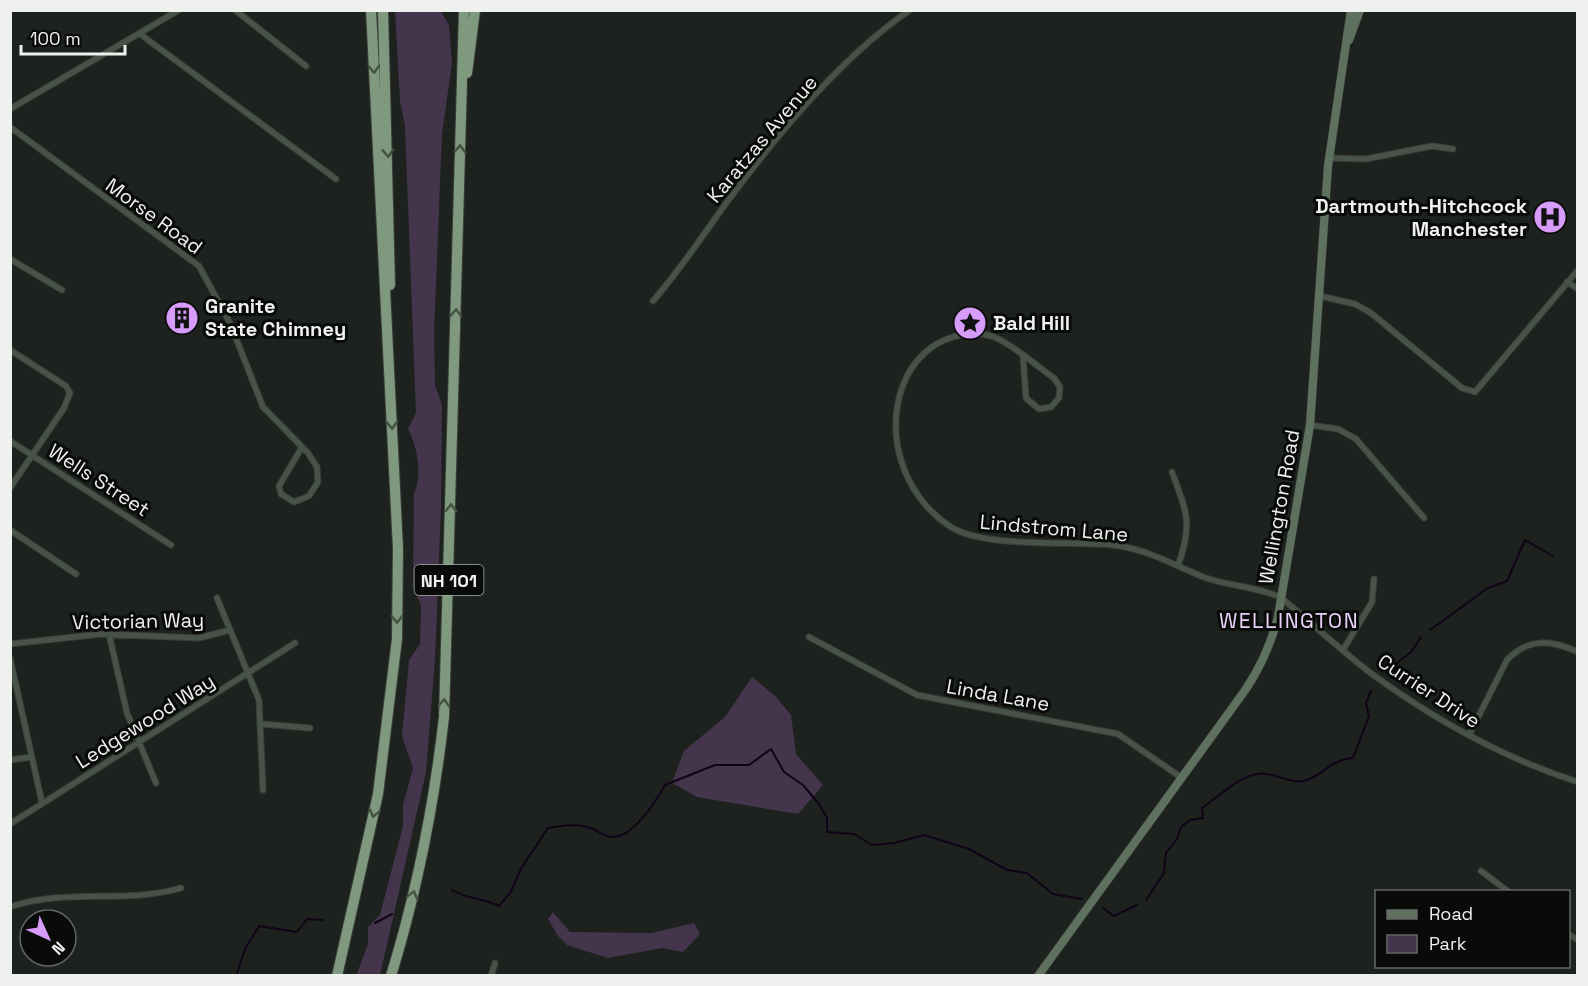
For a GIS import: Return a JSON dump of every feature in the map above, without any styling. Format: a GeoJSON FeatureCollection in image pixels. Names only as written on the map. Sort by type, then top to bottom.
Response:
{"type":"FeatureCollection","features":[{"type":"Feature","properties":{"kind":"highway","name":"NH 101"},"geometry":{"type":"LineString","coordinates":[[337,975],[378,794],[397,639],[398,549],[371,10]]}},
{"type":"Feature","properties":{"kind":"highway"},"geometry":{"type":"LineString","coordinates":[[383,10],[390,233],[390,366]]}},
{"type":"Feature","properties":{"kind":"highway","name":"NH 101"},"geometry":{"type":"LineString","coordinates":[[391,975],[418,877],[432,803],[444,717],[464,10]]}},
{"type":"Feature","properties":{"kind":"highway"},"geometry":{"type":"LineString","coordinates":[[462,95],[472,53],[475,10]]}},
{"type":"Feature","properties":{"kind":"main road","name":"Wellington Road"},"geometry":{"type":"LineString","coordinates":[[1038,975],[1258,670],[1271,642],[1310,425],[1329,158],[1351,10]]}},
{"type":"Feature","properties":{"kind":"main road","name":"Wellington Road"},"geometry":{"type":"LineString","coordinates":[[1347,44],[1360,10]]}},
{"type":"Feature","properties":{"kind":"street"},"geometry":{"type":"LineString","coordinates":[[10,108],[179,10]]}},
{"type":"Feature","properties":{"kind":"street"},"geometry":{"type":"LineString","coordinates":[[234,10],[306,66]]}},
{"type":"Feature","properties":{"kind":"street","name":"Karatzas Avenue"},"geometry":{"type":"LineString","coordinates":[[652,300],[736,190],[810,103],[864,46],[910,10]]}},
{"type":"Feature","properties":{"kind":"street"},"geometry":{"type":"LineString","coordinates":[[140,34],[336,179]]}},
{"type":"Feature","properties":{"kind":"street","name":"Morse Road"},"geometry":{"type":"LineString","coordinates":[[10,127],[199,267],[230,323],[263,406],[302,447],[313,460],[319,474],[309,496],[294,502],[281,494],[279,486],[302,447]]}},
{"type":"Feature","properties":{"kind":"street"},"geometry":{"type":"LineString","coordinates":[[1329,158],[1366,159],[1432,146],[1453,148]]}},
{"type":"Feature","properties":{"kind":"street"},"geometry":{"type":"LineString","coordinates":[[10,259],[62,290]]}},
{"type":"Feature","properties":{"kind":"street"},"geometry":{"type":"LineString","coordinates":[[1320,296],[1347,301],[1371,313],[1469,392],[1475,392],[1578,270]]}},
{"type":"Feature","properties":{"kind":"street"},"geometry":{"type":"LineString","coordinates":[[1567,282],[1578,289]]}},
{"type":"Feature","properties":{"kind":"street","name":"Lindstrom Lane"},"geometry":{"type":"LineString","coordinates":[[1023,357],[1026,398],[1034,407],[1040,409],[1051,407],[1059,398],[1058,382],[1023,357],[996,338],[965,334],[943,340],[933,345],[911,369],[898,400],[896,433],[907,476],[921,502],[950,527],[968,535],[1112,545],[1136,549],[1217,581],[1280,597]]}},
{"type":"Feature","properties":{"kind":"street"},"geometry":{"type":"LineString","coordinates":[[10,350],[66,386],[70,393],[64,408],[10,488]]}},
{"type":"Feature","properties":{"kind":"street"},"geometry":{"type":"LineString","coordinates":[[1310,425],[1338,429],[1356,439],[1424,518]]}},
{"type":"Feature","properties":{"kind":"street","name":"Wells Street"},"geometry":{"type":"LineString","coordinates":[[10,441],[171,544]]}},
{"type":"Feature","properties":{"kind":"street"},"geometry":{"type":"LineString","coordinates":[[1172,472],[1188,519],[1186,542],[1178,566]]}},
{"type":"Feature","properties":{"kind":"street"},"geometry":{"type":"LineString","coordinates":[[10,530],[76,574]]}},
{"type":"Feature","properties":{"kind":"street"},"geometry":{"type":"LineString","coordinates":[[1343,650],[1372,602],[1374,579]]}},
{"type":"Feature","properties":{"kind":"street","name":"Currier Drive"},"geometry":{"type":"LineString","coordinates":[[1280,597],[1397,692],[1469,735],[1515,759],[1578,782]]}},
{"type":"Feature","properties":{"kind":"street"},"geometry":{"type":"LineString","coordinates":[[217,598],[259,700],[263,790]]}},
{"type":"Feature","properties":{"kind":"street","name":"Victorian Way"},"geometry":{"type":"LineString","coordinates":[[10,644],[77,635],[200,638],[230,630]]}},
{"type":"Feature","properties":{"kind":"street"},"geometry":{"type":"LineString","coordinates":[[109,634],[123,697],[156,783]]}},
{"type":"Feature","properties":{"kind":"street","name":"Linda Lane"},"geometry":{"type":"LineString","coordinates":[[809,637],[917,695],[1118,734],[1182,778]]}},
{"type":"Feature","properties":{"kind":"street"},"geometry":{"type":"LineString","coordinates":[[1469,735],[1507,660],[1514,653],[1529,644],[1545,642],[1578,652]]}},
{"type":"Feature","properties":{"kind":"street","name":"Ledgewood Way"},"geometry":{"type":"LineString","coordinates":[[10,824],[296,643]]}},
{"type":"Feature","properties":{"kind":"street"},"geometry":{"type":"LineString","coordinates":[[10,658],[42,803]]}},
{"type":"Feature","properties":{"kind":"street"},"geometry":{"type":"LineString","coordinates":[[261,724],[310,728]]}},
{"type":"Feature","properties":{"kind":"street"},"geometry":{"type":"LineString","coordinates":[[10,760],[32,757]]}},
{"type":"Feature","properties":{"kind":"street"},"geometry":{"type":"LineString","coordinates":[[1481,871],[1508,890]]}},
{"type":"Feature","properties":{"kind":"street"},"geometry":{"type":"LineString","coordinates":[[10,907],[43,899],[157,894],[181,888]]}},
{"type":"Feature","properties":{"kind":"street"},"geometry":{"type":"LineString","coordinates":[[491,975],[495,963]]}},
{"type":"Feature","properties":{"kind":"green space"},"geometry":{"type":"Polygon","coordinates":[[[395,11],[441,11],[449,25],[452,63],[442,134],[434,332],[435,385],[442,405],[441,508],[435,659],[426,772],[380,975],[356,976],[368,944],[368,927],[380,915],[403,826],[403,805],[413,768],[402,736],[409,660],[420,644],[421,605],[413,586],[414,493],[418,470],[416,452],[408,429],[416,413],[405,126],[400,101],[395,11]]]}},
{"type":"Feature","properties":{"kind":"green space"},"geometry":{"type":"Polygon","coordinates":[[[752,677],[776,697],[791,715],[796,754],[823,785],[798,814],[697,797],[672,783],[684,751],[725,717],[752,677]]]}},
{"type":"Feature","properties":{"kind":"green space"},"geometry":{"type":"Polygon","coordinates":[[[553,912],[570,932],[652,933],[694,923],[700,934],[683,952],[662,948],[608,958],[567,945],[558,936],[548,919],[553,912]]]}},
{"type":"Feature","properties":{"kind":"waterway"},"geometry":{"type":"LineString","coordinates":[[1430,630],[1488,588],[1507,581],[1525,540],[1553,556]]}},
{"type":"Feature","properties":{"kind":"waterway"},"geometry":{"type":"LineString","coordinates":[[1392,667],[1411,652],[1421,637]]}},
{"type":"Feature","properties":{"kind":"waterway"},"geometry":{"type":"LineString","coordinates":[[1146,900],[1164,873],[1166,853],[1177,839],[1181,827],[1190,820],[1203,818],[1202,808],[1233,785],[1258,774],[1299,782],[1316,776],[1337,762],[1353,758],[1369,716],[1366,703],[1371,691]]}},
{"type":"Feature","properties":{"kind":"waterway"},"geometry":{"type":"LineString","coordinates":[[452,890],[499,906],[510,893],[522,867],[548,828],[569,825],[585,826],[609,837],[620,836],[636,825],[665,785],[715,765],[749,765],[771,749],[784,772],[803,785],[819,804],[827,818],[827,832],[854,834],[872,845],[894,843],[924,835],[969,849],[1007,870],[1027,873],[1053,894],[1082,899]]}},
{"type":"Feature","properties":{"kind":"waterway"},"geometry":{"type":"LineString","coordinates":[[1103,908],[1114,916],[1137,905]]}},
{"type":"Feature","properties":{"kind":"waterway"},"geometry":{"type":"LineString","coordinates":[[375,923],[392,914]]}},
{"type":"Feature","properties":{"kind":"waterway"},"geometry":{"type":"LineString","coordinates":[[236,976],[245,949],[259,926],[297,932],[307,919],[322,920]]}},
{"type":"Feature","properties":{"kind":"place","name":"Dartmouth-Hitchcock Manchester"},"geometry":{"type":"Point","coordinates":[1550,217]}},
{"type":"Feature","properties":{"kind":"place","name":"Granite State Chimney"},"geometry":{"type":"Point","coordinates":[182,318]}},
{"type":"Feature","properties":{"kind":"place","name":"Bald Hill"},"geometry":{"type":"Point","coordinates":[970,323]}},
{"type":"Feature","properties":{"kind":"district","name":"WELLINGTON"},"geometry":{"type":"Point","coordinates":[1289,620]}}]}
